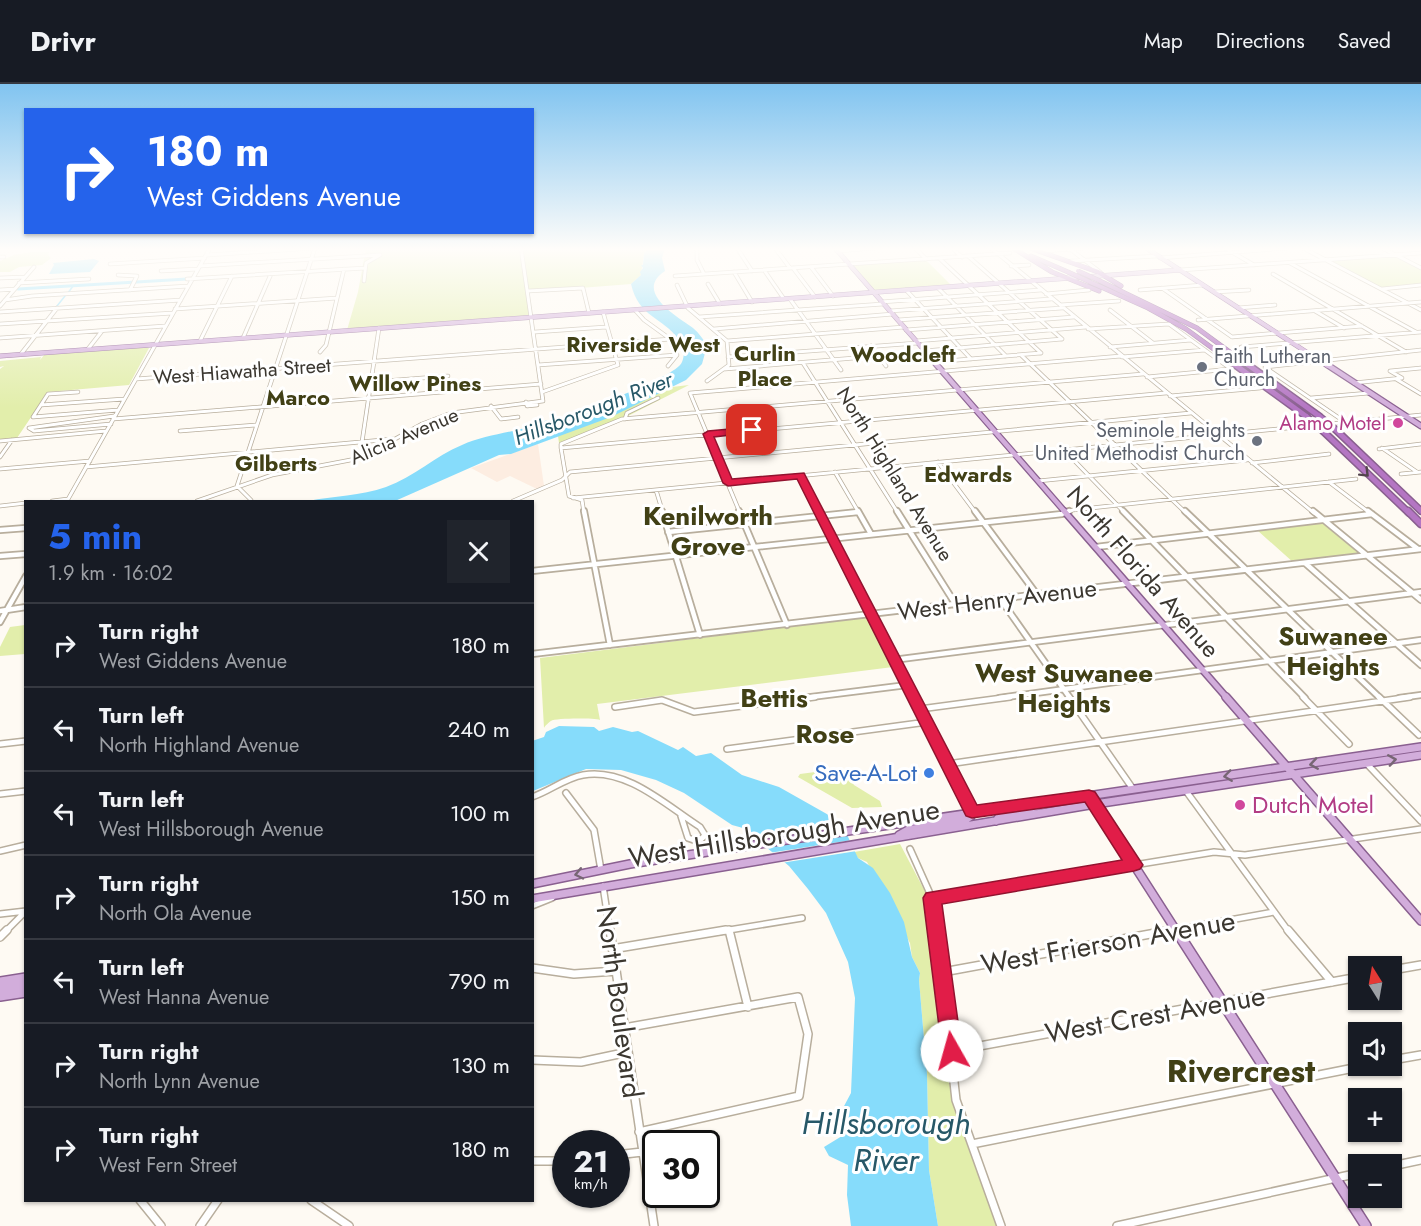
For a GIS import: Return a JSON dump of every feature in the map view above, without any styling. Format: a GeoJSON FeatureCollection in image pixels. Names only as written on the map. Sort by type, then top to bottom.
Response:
{"type":"FeatureCollection","features":[{"type":"Feature","properties":{"kind":"highway"},"geometry":{"type":"LineString","coordinates":[[1130,301],[1148,308]]}},
{"type":"Feature","properties":{"kind":"highway"},"geometry":{"type":"LineString","coordinates":[[1133,301],[1200,338],[1307,417],[1421,524]]}},
{"type":"Feature","properties":{"kind":"highway"},"geometry":{"type":"LineString","coordinates":[[1144,301],[1173,315]]}},
{"type":"Feature","properties":{"kind":"highway"},"geometry":{"type":"LineString","coordinates":[[1149,301],[1212,338],[1319,416],[1421,511]]}},
{"type":"Feature","properties":{"kind":"main road"},"geometry":{"type":"LineString","coordinates":[[0,356],[760,301]]}},
{"type":"Feature","properties":{"kind":"main road"},"geometry":{"type":"LineString","coordinates":[[1228,301],[1421,426]]}},
{"type":"Feature","properties":{"kind":"main road","name":"North Florida Avenue"},"geometry":{"type":"LineString","coordinates":[[882,303],[1165,626],[1347,839],[1417,912],[1421,921]]}},
{"type":"Feature","properties":{"kind":"main road","name":"West Hillsborough Avenue"},"geometry":{"type":"LineString","coordinates":[[534,884],[601,870],[863,828],[1421,747]]}},
{"type":"Feature","properties":{"kind":"main road","name":"West Hillsborough Avenue"},"geometry":{"type":"LineString","coordinates":[[534,899],[1095,804],[1421,755]]}},
{"type":"Feature","properties":{"kind":"main road"},"geometry":{"type":"LineString","coordinates":[[1144,797],[1143,793],[1148,787]]}},
{"type":"Feature","properties":{"kind":"main road"},"geometry":{"type":"LineString","coordinates":[[1089,796],[1366,1226]]}},
{"type":"Feature","properties":{"kind":"main road"},"geometry":{"type":"LineString","coordinates":[[996,821],[1001,814],[1044,806],[1057,800]]}},
{"type":"Feature","properties":{"kind":"main road"},"geometry":{"type":"LineString","coordinates":[[892,839],[908,830],[965,820],[971,816],[972,812]]}},
{"type":"Feature","properties":{"kind":"main road"},"geometry":{"type":"LineString","coordinates":[[0,982],[24,978]]}},
{"type":"Feature","properties":{"kind":"main road"},"geometry":{"type":"LineString","coordinates":[[0,988],[24,983]]}},
{"type":"Feature","properties":{"kind":"main road"},"geometry":{"type":"LineString","coordinates":[[0,996],[24,992]]}},
{"type":"Feature","properties":{"kind":"street"},"geometry":{"type":"LineString","coordinates":[[0,312],[161,301]]}},
{"type":"Feature","properties":{"kind":"street"},"geometry":{"type":"LineString","coordinates":[[68,500],[180,301]]}},
{"type":"Feature","properties":{"kind":"street"},"geometry":{"type":"LineString","coordinates":[[200,341],[220,301]]}},
{"type":"Feature","properties":{"kind":"street"},"geometry":{"type":"LineString","coordinates":[[0,324],[281,301]]}},
{"type":"Feature","properties":{"kind":"street"},"geometry":{"type":"LineString","coordinates":[[250,500],[237,486],[274,369],[299,301]]}},
{"type":"Feature","properties":{"kind":"street"},"geometry":{"type":"LineString","coordinates":[[320,352],[326,345],[336,301]]}},
{"type":"Feature","properties":{"kind":"street"},"geometry":{"type":"LineString","coordinates":[[530,301],[542,392],[618,365],[603,312]]}},
{"type":"Feature","properties":{"kind":"street"},"geometry":{"type":"LineString","coordinates":[[586,301],[589,313]]}},
{"type":"Feature","properties":{"kind":"street"},"geometry":{"type":"LineString","coordinates":[[685,301],[687,306],[727,341],[729,365],[707,381]]}},
{"type":"Feature","properties":{"kind":"street","name":"North Highland Avenue"},"geometry":{"type":"LineString","coordinates":[[792,301],[841,370]]}},
{"type":"Feature","properties":{"kind":"street"},"geometry":{"type":"LineString","coordinates":[[699,317],[896,301]]}},
{"type":"Feature","properties":{"kind":"street"},"geometry":{"type":"LineString","coordinates":[[916,301],[971,359]]}},
{"type":"Feature","properties":{"kind":"street"},"geometry":{"type":"LineString","coordinates":[[950,301],[1006,356]]}},
{"type":"Feature","properties":{"kind":"street"},"geometry":{"type":"LineString","coordinates":[[714,329],[1014,301]]}},
{"type":"Feature","properties":{"kind":"street"},"geometry":{"type":"LineString","coordinates":[[924,351],[1062,339],[1019,301]]}},
{"type":"Feature","properties":{"kind":"street"},"geometry":{"type":"LineString","coordinates":[[1055,301],[1421,600]]}},
{"type":"Feature","properties":{"kind":"street"},"geometry":{"type":"LineString","coordinates":[[898,320],[1116,301]]}},
{"type":"Feature","properties":{"kind":"street"},"geometry":{"type":"LineString","coordinates":[[1181,301],[1230,337],[1362,326]]}},
{"type":"Feature","properties":{"kind":"street"},"geometry":{"type":"LineString","coordinates":[[1320,301],[1406,352]]}},
{"type":"Feature","properties":{"kind":"street"},"geometry":{"type":"LineString","coordinates":[[1361,301],[1416,332]]}},
{"type":"Feature","properties":{"kind":"street"},"geometry":{"type":"LineString","coordinates":[[1405,301],[1421,310]]}},
{"type":"Feature","properties":{"kind":"street"},"geometry":{"type":"LineString","coordinates":[[1198,320],[1421,302]]}},
{"type":"Feature","properties":{"kind":"street"},"geometry":{"type":"LineString","coordinates":[[243,338],[258,303]]}},
{"type":"Feature","properties":{"kind":"street"},"geometry":{"type":"LineString","coordinates":[[934,362],[1041,353],[987,303]]}},
{"type":"Feature","properties":{"kind":"street"},"geometry":{"type":"LineString","coordinates":[[1238,308],[1275,305]]}},
{"type":"Feature","properties":{"kind":"street"},"geometry":{"type":"LineString","coordinates":[[21,354],[57,308]]}},
{"type":"Feature","properties":{"kind":"street"},"geometry":{"type":"LineString","coordinates":[[636,310],[644,320],[671,339],[678,355]]}},
{"type":"Feature","properties":{"kind":"street"},"geometry":{"type":"LineString","coordinates":[[1110,310],[1153,344]]}},
{"type":"Feature","properties":{"kind":"street"},"geometry":{"type":"LineString","coordinates":[[1314,310],[1344,328]]}},
{"type":"Feature","properties":{"kind":"street"},"geometry":{"type":"LineString","coordinates":[[727,341],[1074,317]]}},
{"type":"Feature","properties":{"kind":"street"},"geometry":{"type":"LineString","coordinates":[[610,645],[582,500],[569,496],[561,444],[625,419],[1048,382],[1231,369],[1165,323],[1018,332],[728,357]]}},
{"type":"Feature","properties":{"kind":"street"},"geometry":{"type":"LineString","coordinates":[[0,338],[165,326]]}},
{"type":"Feature","properties":{"kind":"street"},"geometry":{"type":"LineString","coordinates":[[535,332],[606,327]]}},
{"type":"Feature","properties":{"kind":"street"},"geometry":{"type":"LineString","coordinates":[[362,442],[379,328]]}},
{"type":"Feature","properties":{"kind":"street"},"geometry":{"type":"LineString","coordinates":[[88,349],[102,331]]}},
{"type":"Feature","properties":{"kind":"street"},"geometry":{"type":"LineString","coordinates":[[1241,347],[1421,332]]}},
{"type":"Feature","properties":{"kind":"street","name":"West Hiawatha Street"},"geometry":{"type":"LineString","coordinates":[[136,379],[671,339]]}},
{"type":"Feature","properties":{"kind":"street"},"geometry":{"type":"LineString","coordinates":[[1110,347],[1192,340]]}},
{"type":"Feature","properties":{"kind":"street"},"geometry":{"type":"LineString","coordinates":[[871,346],[886,366]]}},
{"type":"Feature","properties":{"kind":"street"},"geometry":{"type":"LineString","coordinates":[[787,625],[690,393],[1205,350]]}},
{"type":"Feature","properties":{"kind":"street"},"geometry":{"type":"LineString","coordinates":[[1345,422],[1265,367],[1421,350]]}},
{"type":"Feature","properties":{"kind":"street"},"geometry":{"type":"LineString","coordinates":[[538,365],[678,355]]}},
{"type":"Feature","properties":{"kind":"street"},"geometry":{"type":"LineString","coordinates":[[668,366],[678,355]]}},
{"type":"Feature","properties":{"kind":"street"},"geometry":{"type":"LineString","coordinates":[[1021,355],[1419,735]]}},
{"type":"Feature","properties":{"kind":"street"},"geometry":{"type":"LineString","coordinates":[[725,369],[878,356]]}},
{"type":"Feature","properties":{"kind":"street","name":"North Highland Avenue"},"geometry":{"type":"LineString","coordinates":[[802,363],[956,605]]}},
{"type":"Feature","properties":{"kind":"street"},"geometry":{"type":"LineString","coordinates":[[1353,383],[1402,378],[1390,371],[1421,368]]}},
{"type":"Feature","properties":{"kind":"street"},"geometry":{"type":"LineString","coordinates":[[371,382],[448,376]]}},
{"type":"Feature","properties":{"kind":"street"},"geometry":{"type":"LineString","coordinates":[[1396,379],[1421,394]]}},
{"type":"Feature","properties":{"kind":"street"},"geometry":{"type":"LineString","coordinates":[[113,420],[30,430],[33,426],[541,384]]}},
{"type":"Feature","properties":{"kind":"street"},"geometry":{"type":"LineString","coordinates":[[561,448],[1068,402],[1260,388]]}},
{"type":"Feature","properties":{"kind":"street"},"geometry":{"type":"LineString","coordinates":[[1413,390],[1421,389]]}},
{"type":"Feature","properties":{"kind":"street"},"geometry":{"type":"LineString","coordinates":[[78,392],[48,394],[33,417],[118,410]]}},
{"type":"Feature","properties":{"kind":"street","name":"Alicia Avenue"},"geometry":{"type":"LineString","coordinates":[[201,500],[237,486],[289,471],[353,460],[434,418],[451,413],[543,400],[542,392]]}},
{"type":"Feature","properties":{"kind":"street"},"geometry":{"type":"LineString","coordinates":[[1311,398],[1369,393]]}},
{"type":"Feature","properties":{"kind":"street"},"geometry":{"type":"LineString","coordinates":[[625,419],[627,413],[658,398]]}},
{"type":"Feature","properties":{"kind":"street"},"geometry":{"type":"LineString","coordinates":[[41,405],[124,399]]}},
{"type":"Feature","properties":{"kind":"street"},"geometry":{"type":"LineString","coordinates":[[527,403],[527,406],[537,405]]}},
{"type":"Feature","properties":{"kind":"street"},"geometry":{"type":"LineString","coordinates":[[491,406],[501,419],[518,417]]}},
{"type":"Feature","properties":{"kind":"street"},"geometry":{"type":"LineString","coordinates":[[515,500],[562,480],[570,472],[1191,413]]}},
{"type":"Feature","properties":{"kind":"street"},"geometry":{"type":"LineString","coordinates":[[573,498],[1421,415]]}},
{"type":"Feature","properties":{"kind":"street"},"geometry":{"type":"LineString","coordinates":[[180,431],[256,425]]}},
{"type":"Feature","properties":{"kind":"street"},"geometry":{"type":"LineString","coordinates":[[0,441],[106,431]]}},
{"type":"Feature","properties":{"kind":"street"},"geometry":{"type":"LineString","coordinates":[[86,467],[396,439]]}},
{"type":"Feature","properties":{"kind":"street"},"geometry":{"type":"LineString","coordinates":[[0,457],[12,440]]}},
{"type":"Feature","properties":{"kind":"street"},"geometry":{"type":"LineString","coordinates":[[1419,472],[1380,448],[1421,444]]}},
{"type":"Feature","properties":{"kind":"street"},"geometry":{"type":"LineString","coordinates":[[1064,450],[1349,744]]}},
{"type":"Feature","properties":{"kind":"street"},"geometry":{"type":"LineString","coordinates":[[1038,482],[1329,454]]}},
{"type":"Feature","properties":{"kind":"street"},"geometry":{"type":"LineString","coordinates":[[0,469],[90,461]]}},
{"type":"Feature","properties":{"kind":"street"},"geometry":{"type":"LineString","coordinates":[[938,462],[1038,596]]}},
{"type":"Feature","properties":{"kind":"street"},"geometry":{"type":"LineString","coordinates":[[835,472],[871,534]]}},
{"type":"Feature","properties":{"kind":"street"},"geometry":{"type":"LineString","coordinates":[[1401,474],[1419,472]]}},
{"type":"Feature","properties":{"kind":"street"},"geometry":{"type":"LineString","coordinates":[[800,476],[972,812]]}},
{"type":"Feature","properties":{"kind":"street"},"geometry":{"type":"LineString","coordinates":[[534,571],[1356,479]]}},
{"type":"Feature","properties":{"kind":"street"},"geometry":{"type":"LineString","coordinates":[[1329,482],[1420,549]]}},
{"type":"Feature","properties":{"kind":"street"},"geometry":{"type":"LineString","coordinates":[[656,490],[700,635]]}},
{"type":"Feature","properties":{"kind":"street"},"geometry":{"type":"LineString","coordinates":[[0,506],[24,503]]}},
{"type":"Feature","properties":{"kind":"street"},"geometry":{"type":"LineString","coordinates":[[668,532],[858,512]]}},
{"type":"Feature","properties":{"kind":"street"},"geometry":{"type":"LineString","coordinates":[[1096,547],[1372,514]]}},
{"type":"Feature","properties":{"kind":"street"},"geometry":{"type":"LineString","coordinates":[[0,530],[24,528]]}},
{"type":"Feature","properties":{"kind":"street","name":"West Henry Avenue"},"geometry":{"type":"LineString","coordinates":[[534,654],[1038,596],[1420,549]]}},
{"type":"Feature","properties":{"kind":"street"},"geometry":{"type":"LineString","coordinates":[[0,556],[24,554]]}},
{"type":"Feature","properties":{"kind":"street"},"geometry":{"type":"LineString","coordinates":[[1305,563],[1421,665]]}},
{"type":"Feature","properties":{"kind":"street"},"geometry":{"type":"LineString","coordinates":[[0,622],[24,579]]}},
{"type":"Feature","properties":{"kind":"street"},"geometry":{"type":"LineString","coordinates":[[893,660],[1421,592]]}},
{"type":"Feature","properties":{"kind":"street"},"geometry":{"type":"LineString","coordinates":[[1001,600],[1133,789]]}},
{"type":"Feature","properties":{"kind":"street"},"geometry":{"type":"LineString","coordinates":[[0,610],[24,607]]}},
{"type":"Feature","properties":{"kind":"street"},"geometry":{"type":"LineString","coordinates":[[920,709],[1421,640]]}},
{"type":"Feature","properties":{"kind":"street"},"geometry":{"type":"LineString","coordinates":[[615,707],[662,700],[694,712],[907,685]]}},
{"type":"Feature","properties":{"kind":"street"},"geometry":{"type":"LineString","coordinates":[[948,764],[1421,695]]}},
{"type":"Feature","properties":{"kind":"street"},"geometry":{"type":"LineString","coordinates":[[727,749],[927,722]]}},
{"type":"Feature","properties":{"kind":"street"},"geometry":{"type":"LineString","coordinates":[[0,744],[24,741]]}},
{"type":"Feature","properties":{"kind":"street"},"geometry":{"type":"LineString","coordinates":[[1367,764],[1421,821]]}},
{"type":"Feature","properties":{"kind":"street"},"geometry":{"type":"LineString","coordinates":[[534,796],[581,776],[604,774],[626,781],[681,816],[704,831],[702,839],[695,841],[688,838],[681,816]]}},
{"type":"Feature","properties":{"kind":"street"},"geometry":{"type":"LineString","coordinates":[[0,794],[24,791]]}},
{"type":"Feature","properties":{"kind":"street"},"geometry":{"type":"LineString","coordinates":[[1186,791],[1274,912],[1332,982]]}},
{"type":"Feature","properties":{"kind":"street"},"geometry":{"type":"LineString","coordinates":[[566,793],[594,830],[601,870]]}},
{"type":"Feature","properties":{"kind":"street"},"geometry":{"type":"LineString","coordinates":[[932,898],[1214,852],[1245,855],[1421,829]]}},
{"type":"Feature","properties":{"kind":"street"},"geometry":{"type":"LineString","coordinates":[[0,851],[24,845]]}},
{"type":"Feature","properties":{"kind":"street"},"geometry":{"type":"LineString","coordinates":[[910,849],[932,898],[943,972],[956,1100],[1001,1226]]}},
{"type":"Feature","properties":{"kind":"street","name":"North Boulevard"},"geometry":{"type":"LineString","coordinates":[[603,886],[642,1152]]}},
{"type":"Feature","properties":{"kind":"street"},"geometry":{"type":"LineString","coordinates":[[534,905],[562,893]]}},
{"type":"Feature","properties":{"kind":"street"},"geometry":{"type":"LineString","coordinates":[[0,914],[24,911]]}},
{"type":"Feature","properties":{"kind":"street","name":"West Frierson Avenue"},"geometry":{"type":"LineString","coordinates":[[943,972],[1274,912]]}},
{"type":"Feature","properties":{"kind":"street"},"geometry":{"type":"LineString","coordinates":[[0,937],[24,913]]}},
{"type":"Feature","properties":{"kind":"street"},"geometry":{"type":"LineString","coordinates":[[612,950],[802,918]]}},
{"type":"Feature","properties":{"kind":"street"},"geometry":{"type":"LineString","coordinates":[[729,930],[748,1006]]}},
{"type":"Feature","properties":{"kind":"street"},"geometry":{"type":"LineString","coordinates":[[1402,968],[1421,965]]}},
{"type":"Feature","properties":{"kind":"street"},"geometry":{"type":"LineString","coordinates":[[534,969],[558,975],[578,976],[615,971]]}},
{"type":"Feature","properties":{"kind":"street","name":"West Crest Avenue"},"geometry":{"type":"LineString","coordinates":[[952,1051],[1348,979]]}},
{"type":"Feature","properties":{"kind":"street"},"geometry":{"type":"LineString","coordinates":[[624,1028],[798,997],[808,1034],[798,1096],[639,1132]]}},
{"type":"Feature","properties":{"kind":"street"},"geometry":{"type":"LineString","coordinates":[[534,1060],[581,1062],[628,1052]]}},
{"type":"Feature","properties":{"kind":"street"},"geometry":{"type":"LineString","coordinates":[[1402,1058],[1421,1055]]}},
{"type":"Feature","properties":{"kind":"street"},"geometry":{"type":"LineString","coordinates":[[972,1144],[1348,1069]]}},
{"type":"Feature","properties":{"kind":"street"},"geometry":{"type":"LineString","coordinates":[[630,1153],[642,1152]]}},
{"type":"Feature","properties":{"kind":"street"},"geometry":{"type":"LineString","coordinates":[[1402,1164],[1421,1160]]}},
{"type":"Feature","properties":{"kind":"street"},"geometry":{"type":"LineString","coordinates":[[534,1161],[552,1161]]}},
{"type":"Feature","properties":{"kind":"street"},"geometry":{"type":"LineString","coordinates":[[1117,1226],[1348,1175]]}},
{"type":"Feature","properties":{"kind":"street"},"geometry":{"type":"LineString","coordinates":[[142,1202],[161,1226]]}},
{"type":"Feature","properties":{"kind":"street"},"geometry":{"type":"LineString","coordinates":[[200,1226],[217,1202]]}},
{"type":"Feature","properties":{"kind":"street"},"geometry":{"type":"LineString","coordinates":[[314,1202],[349,1226]]}},
{"type":"Feature","properties":{"kind":"street","name":"North Boulevard"},"geometry":{"type":"LineString","coordinates":[[651,1208],[654,1226]]}},
{"type":"Feature","properties":{"kind":"shaded area"},"geometry":{"type":"Polygon","coordinates":[[[538,444],[544,486],[537,489],[510,476],[497,482],[471,468],[538,444]]]}},
{"type":"Feature","properties":{"kind":"green space"},"geometry":{"type":"Polygon","coordinates":[[[355,301],[528,301],[530,316],[347,330],[355,301]]]}},
{"type":"Feature","properties":{"kind":"green space"},"geometry":{"type":"Polygon","coordinates":[[[149,348],[129,385],[48,392],[17,438],[0,440],[0,369],[4,366],[0,367],[0,361],[41,357],[40,360],[45,354],[149,348]]]}},
{"type":"Feature","properties":{"kind":"green space"},"geometry":{"type":"Polygon","coordinates":[[[689,385],[622,419],[559,443],[558,436],[672,387],[689,385]]]}},
{"type":"Feature","properties":{"kind":"green space"},"geometry":{"type":"Polygon","coordinates":[[[1322,523],[1361,555],[1294,563],[1257,530],[1322,523]]]}},
{"type":"Feature","properties":{"kind":"green space"},"geometry":{"type":"Polygon","coordinates":[[[869,617],[893,667],[597,704],[600,720],[554,720],[544,728],[540,658],[869,617]]]}},
{"type":"Feature","properties":{"kind":"green space"},"geometry":{"type":"Polygon","coordinates":[[[24,625],[24,654],[0,656],[0,647],[10,627],[24,625]]]}},
{"type":"Feature","properties":{"kind":"green space"},"geometry":{"type":"Polygon","coordinates":[[[838,769],[845,772],[854,785],[880,801],[882,807],[852,808],[798,777],[800,774],[838,769]]]}},
{"type":"Feature","properties":{"kind":"green space"},"geometry":{"type":"Polygon","coordinates":[[[900,844],[929,899],[952,1092],[998,1226],[938,1226],[929,1170],[927,1074],[920,973],[912,957],[910,943],[867,862],[858,858],[854,852],[900,844]]]}},
{"type":"Feature","properties":{"kind":"water","name":"Hillsborough River"},"geometry":{"type":"Polygon","coordinates":[[[638,301],[660,301],[695,330],[707,346],[702,364],[686,380],[611,417],[511,454],[499,455],[397,500],[315,500],[386,487],[462,445],[561,418],[643,386],[675,369],[683,359],[684,351],[681,342],[638,301]]]}},
{"type":"Feature","properties":{"kind":"water","name":"Hillsborough River"},"geometry":{"type":"Polygon","coordinates":[[[559,726],[594,727],[599,731],[613,727],[632,732],[638,731],[678,750],[683,747],[696,756],[711,753],[742,775],[779,787],[841,822],[858,858],[873,868],[890,893],[904,922],[912,957],[920,973],[927,1074],[929,1170],[938,1226],[851,1226],[847,1195],[848,1165],[829,1156],[824,1147],[842,1136],[845,1131],[843,1108],[851,1093],[855,998],[848,962],[826,913],[808,889],[789,866],[743,828],[732,825],[684,793],[656,780],[621,770],[586,769],[534,791],[534,740],[544,737],[546,732],[559,726]]]}},
{"type":"Feature","properties":{"kind":"pier"},"geometry":{"type":"Polygon","coordinates":[[[845,824],[850,835],[762,848],[749,838],[845,824]]]}},
{"type":"Feature","properties":{"kind":"pier"},"geometry":{"type":"Polygon","coordinates":[[[852,840],[857,851],[781,863],[769,853],[852,840]]]}},
{"type":"Feature","properties":{"kind":"waterway"},"geometry":{"type":"LineString","coordinates":[[57,306],[61,301]]}},
{"type":"Feature","properties":{"kind":"place","name":"Faith Lutheran Church"},"geometry":{"type":"Point","coordinates":[1202,367]}},
{"type":"Feature","properties":{"kind":"place","name":"Alamo Motel"},"geometry":{"type":"Point","coordinates":[1398,423]}},
{"type":"Feature","properties":{"kind":"place","name":"Seminole Heights United Methodist Church"},"geometry":{"type":"Point","coordinates":[1257,441]}},
{"type":"Feature","properties":{"kind":"place","name":"Save-A-Lot"},"geometry":{"type":"Point","coordinates":[929,773]}},
{"type":"Feature","properties":{"kind":"place","name":"Dutch Motel"},"geometry":{"type":"Point","coordinates":[1240,805]}},
{"type":"Feature","properties":{"kind":"district","name":"Riverside West"},"geometry":{"type":"Point","coordinates":[643,344]}},
{"type":"Feature","properties":{"kind":"district","name":"Woodcleft"},"geometry":{"type":"Point","coordinates":[903,354]}},
{"type":"Feature","properties":{"kind":"district","name":"Curlin Place"},"geometry":{"type":"Point","coordinates":[765,366]}},
{"type":"Feature","properties":{"kind":"district","name":"Willow Pines"},"geometry":{"type":"Point","coordinates":[415,383]}},
{"type":"Feature","properties":{"kind":"district","name":"Marco"},"geometry":{"type":"Point","coordinates":[298,397]}},
{"type":"Feature","properties":{"kind":"district","name":"Gilberts"},"geometry":{"type":"Point","coordinates":[276,463]}},
{"type":"Feature","properties":{"kind":"district","name":"Edwards"},"geometry":{"type":"Point","coordinates":[968,474]}},
{"type":"Feature","properties":{"kind":"district","name":"Kenilworth Grove"},"geometry":{"type":"Point","coordinates":[708,531]}},
{"type":"Feature","properties":{"kind":"district","name":"Suwanee Heights"},"geometry":{"type":"Point","coordinates":[1333,651]}},
{"type":"Feature","properties":{"kind":"district","name":"West Suwanee Heights"},"geometry":{"type":"Point","coordinates":[1064,688]}},
{"type":"Feature","properties":{"kind":"district","name":"Bettis"},"geometry":{"type":"Point","coordinates":[774,698]}},
{"type":"Feature","properties":{"kind":"district","name":"Rose"},"geometry":{"type":"Point","coordinates":[825,734]}},
{"type":"Feature","properties":{"kind":"district","name":"Rivercrest"},"geometry":{"type":"Point","coordinates":[1241,1071]}},
{"type":"Feature","properties":{"kind":"route"},"geometry":{"type":"LineString","coordinates":[[752,430],[708,434],[728,483],[800,476],[972,812],[1089,796],[1134,865],[932,898],[952,1051]]}}]}
